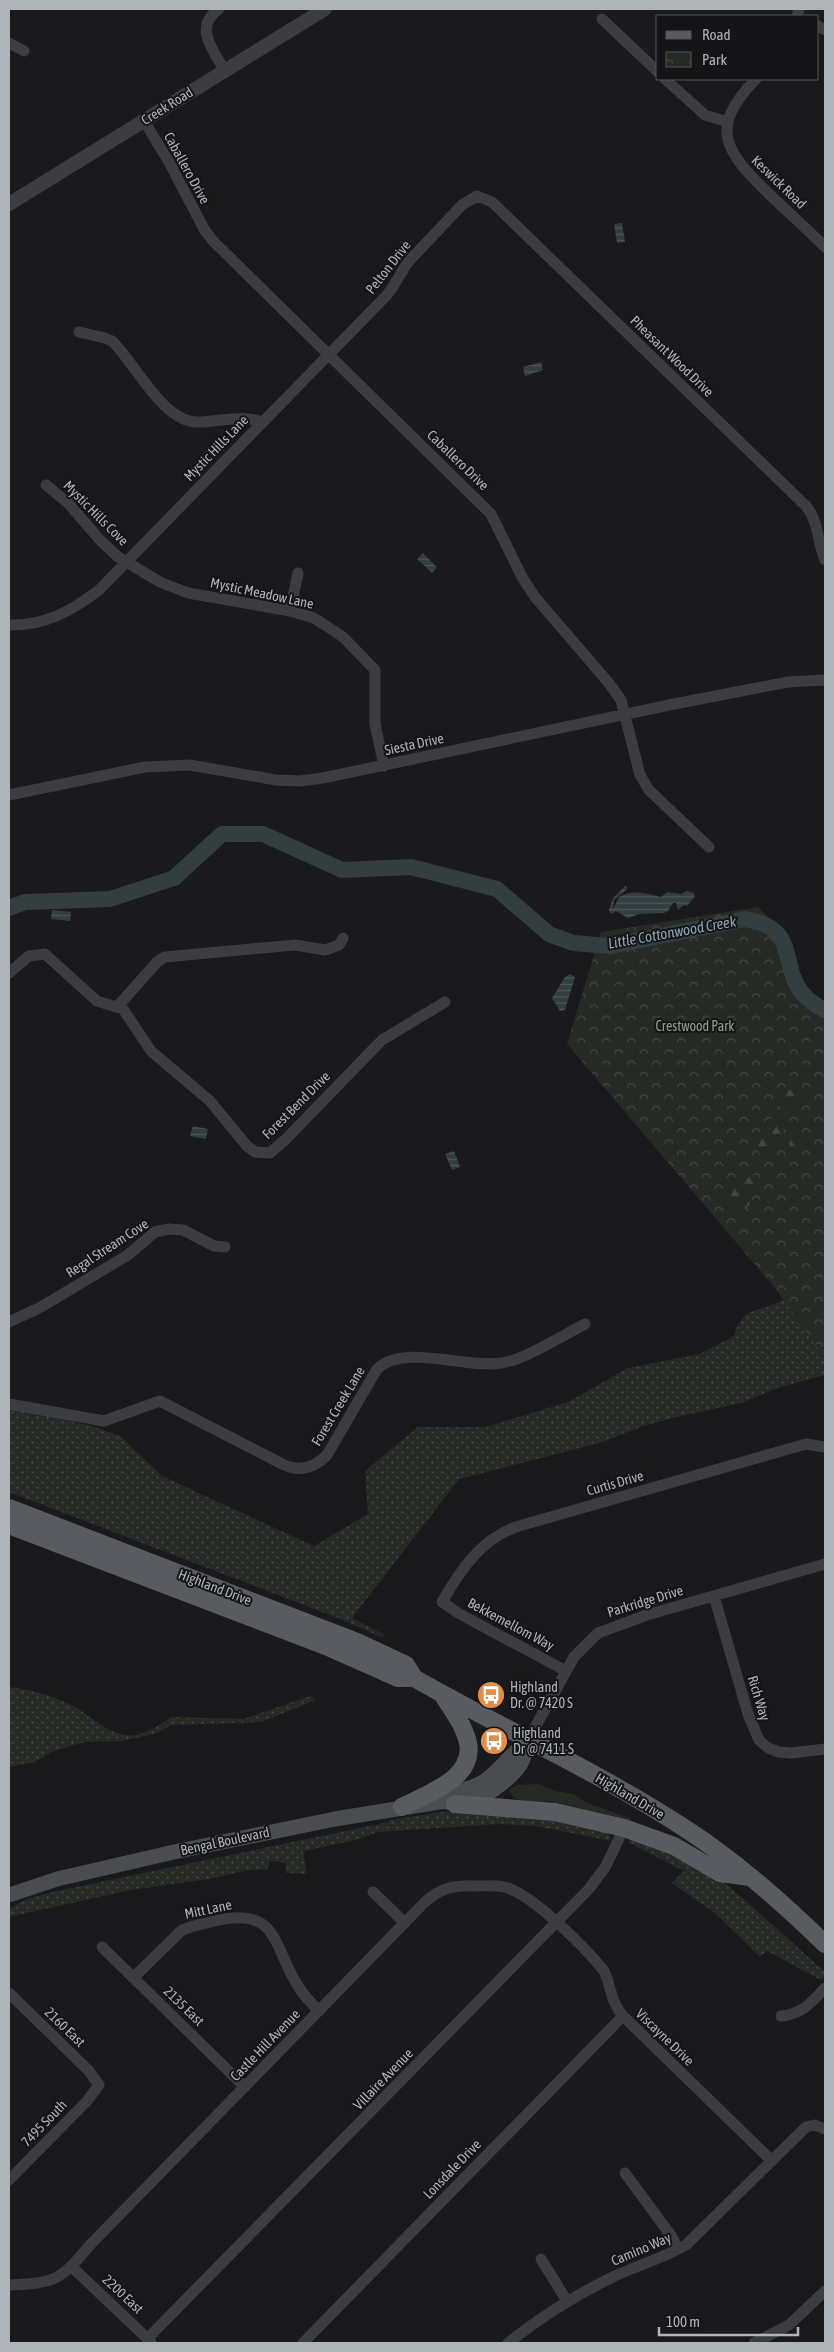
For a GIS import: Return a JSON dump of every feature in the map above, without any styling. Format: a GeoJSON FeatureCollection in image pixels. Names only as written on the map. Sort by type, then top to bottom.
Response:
{"type":"FeatureCollection","features":[{"type":"Feature","properties":{"kind":"main road","name":"Highland Drive"},"geometry":{"type":"LineString","coordinates":[[9,1508],[357,1642],[406,1665],[414,1678]]}},
{"type":"Feature","properties":{"kind":"main road","name":"Highland Drive"},"geometry":{"type":"LineString","coordinates":[[9,1525],[326,1646],[398,1678],[414,1678],[667,1816],[751,1877],[825,1944]]}},
{"type":"Feature","properties":{"kind":"main road"},"geometry":{"type":"LineString","coordinates":[[402,1807],[445,1785],[458,1775],[467,1760],[468,1744],[461,1724],[443,1694]]}},
{"type":"Feature","properties":{"kind":"main road","name":"Bengal Boulevard"},"geometry":{"type":"LineString","coordinates":[[9,1895],[57,1879],[326,1820],[402,1807],[450,1803],[452,1793],[472,1788],[487,1779],[528,1740]]}},
{"type":"Feature","properties":{"kind":"main road"},"geometry":{"type":"LineString","coordinates":[[450,1803],[555,1812],[624,1828],[674,1846],[720,1872],[751,1877]]}},
{"type":"Feature","properties":{"kind":"street"},"geometry":{"type":"LineString","coordinates":[[219,9],[210,17],[206,34],[224,71]]}},
{"type":"Feature","properties":{"kind":"street","name":"Creek Road"},"geometry":{"type":"LineString","coordinates":[[9,204],[325,9]]}},
{"type":"Feature","properties":{"kind":"street"},"geometry":{"type":"LineString","coordinates":[[602,18],[656,70]]}},
{"type":"Feature","properties":{"kind":"street"},"geometry":{"type":"LineString","coordinates":[[9,43],[24,51]]}},
{"type":"Feature","properties":{"kind":"street"},"geometry":{"type":"LineString","coordinates":[[666,80],[705,115],[728,122]]}},
{"type":"Feature","properties":{"kind":"street","name":"Keswick Road"},"geometry":{"type":"LineString","coordinates":[[755,80],[736,101],[728,122],[727,135],[731,150],[737,161],[825,247]]}},
{"type":"Feature","properties":{"kind":"street","name":"Caballero Drive"},"geometry":{"type":"LineString","coordinates":[[144,121],[169,162],[204,229],[213,241],[491,514],[522,577],[535,597],[608,682],[621,700],[640,774],[649,790],[709,847]]}},
{"type":"Feature","properties":{"kind":"street","name":"Pheasant Wood Drive"},"geometry":{"type":"LineString","coordinates":[[472,197],[483,196],[492,202],[806,506],[816,522],[825,560]]}},
{"type":"Feature","properties":{"kind":"street","name":"Pelton Drive"},"geometry":{"type":"LineString","coordinates":[[328,356],[396,285],[403,268],[410,260],[472,197]]}},
{"type":"Feature","properties":{"kind":"street"},"geometry":{"type":"LineString","coordinates":[[79,332],[112,341],[164,405],[179,418],[196,422],[244,417],[262,422]]}},
{"type":"Feature","properties":{"kind":"street","name":"Mystic Hills Lane"},"geometry":{"type":"LineString","coordinates":[[9,625],[39,623],[81,604],[99,590],[328,356]]}},
{"type":"Feature","properties":{"kind":"street","name":"Mystic Hills Cove"},"geometry":{"type":"LineString","coordinates":[[46,485],[68,503],[100,540],[125,562]]}},
{"type":"Feature","properties":{"kind":"street","name":"Mystic Meadow Lane"},"geometry":{"type":"LineString","coordinates":[[125,562],[160,582],[188,593],[290,612],[314,618],[334,629],[372,665],[376,676],[375,724],[384,766]]}},
{"type":"Feature","properties":{"kind":"street"},"geometry":{"type":"LineString","coordinates":[[290,612],[298,573]]}},
{"type":"Feature","properties":{"kind":"street","name":"Siesta Drive"},"geometry":{"type":"LineString","coordinates":[[9,795],[145,767],[168,765],[208,767],[256,777],[299,781],[324,778],[788,682],[825,680]]}},
{"type":"Feature","properties":{"kind":"street"},"geometry":{"type":"LineString","coordinates":[[9,973],[29,956],[45,954],[97,1001],[107,1005],[118,1006],[157,962],[165,957],[295,945],[325,950],[339,945],[343,938]]}},
{"type":"Feature","properties":{"kind":"street","name":"Forest Bend Drive"},"geometry":{"type":"LineString","coordinates":[[118,1006],[130,1016],[151,1051],[210,1101],[247,1146],[255,1152],[262,1154],[270,1153],[285,1140],[382,1040],[445,1002]]}},
{"type":"Feature","properties":{"kind":"street","name":"Regal Stream Cove"},"geometry":{"type":"LineString","coordinates":[[9,1322],[41,1307],[128,1255],[155,1232],[169,1229],[183,1230],[214,1246],[224,1247]]}},
{"type":"Feature","properties":{"kind":"street","name":"Forest Creek Lane"},"geometry":{"type":"LineString","coordinates":[[9,1404],[104,1421],[120,1417],[147,1404],[160,1401],[284,1465],[293,1469],[301,1469],[316,1464],[326,1455],[377,1369],[382,1364],[401,1359],[426,1358],[501,1364],[585,1324]]}},
{"type":"Feature","properties":{"kind":"street","name":"Curtis Drive"},"geometry":{"type":"LineString","coordinates":[[442,1602],[452,1584],[478,1552],[491,1539],[506,1530],[806,1444],[825,1447]]}},
{"type":"Feature","properties":{"kind":"street","name":"Parkridge Drive"},"geometry":{"type":"LineString","coordinates":[[528,1740],[574,1656],[598,1633],[647,1615],[825,1566]]}},
{"type":"Feature","properties":{"kind":"street","name":"Rich Way"},"geometry":{"type":"LineString","coordinates":[[714,1596],[748,1714],[759,1740],[768,1748],[779,1752],[791,1753],[825,1749]]}},
{"type":"Feature","properties":{"kind":"street","name":"Bekkemellom Way"},"geometry":{"type":"LineString","coordinates":[[442,1602],[458,1613],[566,1671]]}},
{"type":"Feature","properties":{"kind":"street","name":"Villaire Avenue"},"geometry":{"type":"LineString","coordinates":[[150,2341],[598,1879],[620,1840],[624,1828]]}},
{"type":"Feature","properties":{"kind":"street","name":"Castle Hill Avenue"},"geometry":{"type":"LineString","coordinates":[[9,2285],[41,2284],[51,2281],[72,2267],[90,2245],[434,1894],[445,1888],[459,1885],[504,1886],[541,1908],[556,1923]]}},
{"type":"Feature","properties":{"kind":"street"},"geometry":{"type":"LineString","coordinates":[[373,1892],[405,1923]]}},
{"type":"Feature","properties":{"kind":"street","name":"Mitt Lane"},"geometry":{"type":"LineString","coordinates":[[133,1978],[182,1930],[191,1926],[232,1918],[246,1918],[259,1922],[275,1937],[296,1983],[319,2011]]}},
{"type":"Feature","properties":{"kind":"street","name":"Viscayne Drive"},"geometry":{"type":"LineString","coordinates":[[556,1923],[604,1971],[608,1979],[613,2003],[623,2016],[772,2161]]}},
{"type":"Feature","properties":{"kind":"street","name":"2135 East"},"geometry":{"type":"LineString","coordinates":[[102,1947],[245,2087]]}},
{"type":"Feature","properties":{"kind":"street"},"geometry":{"type":"LineString","coordinates":[[781,2016],[794,2014],[805,2009],[825,1988]]}},
{"type":"Feature","properties":{"kind":"street","name":"2160 East"},"geometry":{"type":"LineString","coordinates":[[9,1993],[89,2072],[98,2085]]}},
{"type":"Feature","properties":{"kind":"street","name":"Lonsdale Drive"},"geometry":{"type":"LineString","coordinates":[[303,2343],[623,2016]]}},
{"type":"Feature","properties":{"kind":"street","name":"7495 South"},"geometry":{"type":"LineString","coordinates":[[9,2180],[87,2101],[98,2085]]}},
{"type":"Feature","properties":{"kind":"street","name":"Camino Way"},"geometry":{"type":"LineString","coordinates":[[508,2343],[543,2316],[567,2301],[614,2276],[678,2249],[700,2233],[806,2127],[820,2127]]}},
{"type":"Feature","properties":{"kind":"street"},"geometry":{"type":"LineString","coordinates":[[624,2174],[672,2237],[678,2249]]}},
{"type":"Feature","properties":{"kind":"street"},"geometry":{"type":"LineString","coordinates":[[541,2259],[567,2301]]}},
{"type":"Feature","properties":{"kind":"street","name":"2200 East"},"geometry":{"type":"LineString","coordinates":[[72,2267],[150,2341]]}},
{"type":"Feature","properties":{"kind":"street"},"geometry":{"type":"LineString","coordinates":[[754,2343],[789,2325],[825,2291]]}},
{"type":"Feature","properties":{"kind":"green space","name":"Crestwood Park"},"geometry":{"type":"Polygon","coordinates":[[[758,907],[793,944],[803,991],[825,1002],[825,1358],[775,1288],[567,1044],[601,932],[758,907]],[[795,1086],[783,1088],[779,1108],[758,1135],[757,1148],[760,1155],[769,1156],[778,1147],[788,1115],[802,1090],[795,1086]],[[800,1136],[792,1139],[789,1144],[790,1149],[793,1151],[800,1152],[810,1146],[800,1136]],[[746,1171],[733,1179],[724,1204],[727,1210],[742,1213],[751,1203],[756,1179],[751,1173],[746,1171]]]}},
{"type":"Feature","properties":{"kind":"green space"},"geometry":{"type":"Polygon","coordinates":[[[795,1086],[802,1090],[788,1115],[778,1147],[769,1156],[759,1155],[756,1148],[758,1135],[779,1108],[783,1088],[795,1086]]]}},
{"type":"Feature","properties":{"kind":"green space"},"geometry":{"type":"Polygon","coordinates":[[[799,1136],[804,1138],[810,1146],[798,1152],[790,1149],[789,1144],[791,1139],[799,1136]]]}},
{"type":"Feature","properties":{"kind":"green space"},"geometry":{"type":"Polygon","coordinates":[[[746,1171],[751,1172],[756,1179],[751,1203],[742,1213],[727,1210],[724,1204],[733,1179],[746,1171]]]}},
{"type":"Feature","properties":{"kind":"green space"},"geometry":{"type":"Polygon","coordinates":[[[825,1252],[825,1375],[777,1388],[741,1403],[672,1418],[640,1427],[603,1442],[459,1479],[352,1618],[385,1635],[381,1637],[338,1618],[9,1492],[9,1410],[17,1409],[92,1426],[120,1436],[162,1476],[314,1546],[368,1514],[365,1471],[418,1427],[486,1427],[568,1402],[628,1368],[700,1354],[734,1336],[742,1319],[748,1314],[783,1300],[825,1252]]]}},
{"type":"Feature","properties":{"kind":"green space"},"geometry":{"type":"Polygon","coordinates":[[[9,1687],[35,1691],[51,1696],[75,1707],[111,1731],[125,1735],[137,1735],[161,1724],[171,1717],[244,1719],[310,1696],[316,1700],[261,1722],[171,1725],[157,1733],[122,1741],[85,1742],[53,1751],[35,1762],[9,1767],[9,1687]]]}},
{"type":"Feature","properties":{"kind":"green space"},"geometry":{"type":"Polygon","coordinates":[[[539,1784],[555,1791],[573,1794],[587,1803],[630,1818],[632,1822],[549,1801],[521,1801],[512,1795],[510,1790],[516,1785],[539,1784]]]}},
{"type":"Feature","properties":{"kind":"green space"},"geometry":{"type":"Polygon","coordinates":[[[498,1811],[600,1828],[609,1834],[611,1841],[536,1826],[499,1824],[378,1832],[356,1840],[303,1851],[307,1874],[286,1873],[286,1863],[270,1861],[267,1870],[248,1870],[209,1879],[130,1890],[9,1917],[9,1909],[27,1899],[57,1891],[389,1822],[390,1820],[442,1812],[498,1811]]]}},
{"type":"Feature","properties":{"kind":"green space"},"geometry":{"type":"Polygon","coordinates":[[[631,1840],[660,1846],[721,1879],[824,1971],[825,1976],[821,1980],[767,1951],[760,1957],[716,1914],[672,1883],[684,1871],[628,1842],[631,1840]]]}},
{"type":"Feature","properties":{"kind":"shaded area"},"geometry":{"type":"Polygon","coordinates":[[[622,223],[625,242],[617,243],[614,224],[622,223]]]}},
{"type":"Feature","properties":{"kind":"shaded area"},"geometry":{"type":"Polygon","coordinates":[[[541,362],[543,370],[525,376],[523,367],[541,362]]]}},
{"type":"Feature","properties":{"kind":"shaded area"},"geometry":{"type":"Polygon","coordinates":[[[423,553],[437,567],[432,573],[417,559],[423,553]]]}},
{"type":"Feature","properties":{"kind":"shaded area"},"geometry":{"type":"Polygon","coordinates":[[[627,886],[627,889],[614,900],[613,909],[619,897],[634,892],[661,897],[667,892],[681,894],[687,891],[694,893],[695,896],[687,906],[684,905],[678,910],[676,903],[673,903],[668,911],[664,913],[639,914],[628,918],[616,911],[611,914],[609,910],[613,898],[627,886]]]}},
{"type":"Feature","properties":{"kind":"shaded area"},"geometry":{"type":"Polygon","coordinates":[[[52,910],[71,912],[70,921],[51,919],[52,910]]]}},
{"type":"Feature","properties":{"kind":"shaded area"},"geometry":{"type":"Polygon","coordinates":[[[570,974],[575,977],[565,1010],[560,1011],[552,998],[565,977],[570,974]]]}},
{"type":"Feature","properties":{"kind":"shaded area"},"geometry":{"type":"Polygon","coordinates":[[[193,1126],[208,1129],[206,1139],[190,1136],[193,1126]]]}},
{"type":"Feature","properties":{"kind":"shaded area"},"geometry":{"type":"Polygon","coordinates":[[[454,1151],[460,1167],[452,1170],[445,1154],[454,1151]]]}},
{"type":"Feature","properties":{"kind":"waterway","name":"Little Cottonwood Creek"},"geometry":{"type":"LineString","coordinates":[[9,908],[25,902],[110,899],[174,878],[222,834],[263,834],[342,870],[411,867],[497,889],[549,934],[573,943],[610,946],[745,919],[763,924],[774,930],[781,939],[786,949],[791,971],[803,994],[825,1010]]}},
{"type":"Feature","properties":{"kind":"place","name":"Highland Dr. @ 7420 S"},"geometry":{"type":"Point","coordinates":[491,1695]}},
{"type":"Feature","properties":{"kind":"place","name":"Highland Dr @ 7411 S"},"geometry":{"type":"Point","coordinates":[494,1741]}}]}
